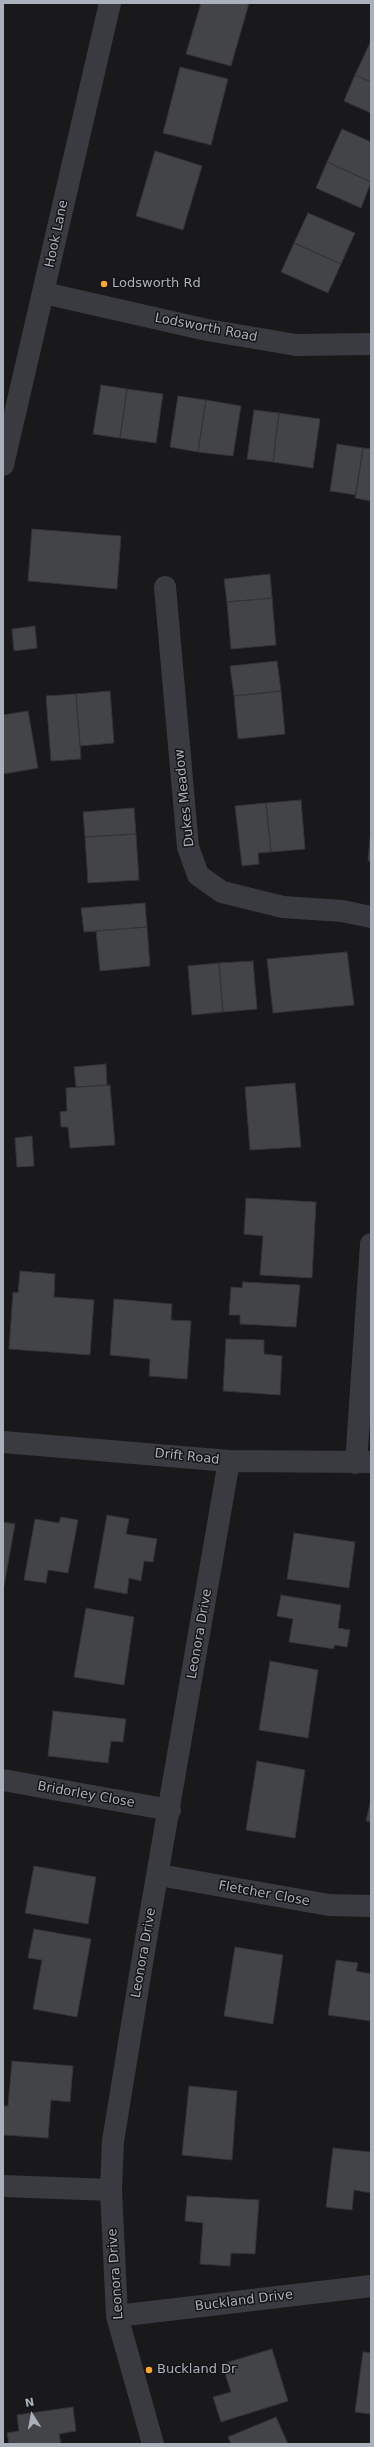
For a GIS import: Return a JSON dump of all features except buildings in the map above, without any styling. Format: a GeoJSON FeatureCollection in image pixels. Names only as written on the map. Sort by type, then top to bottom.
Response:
{"type":"FeatureCollection","features":[{"type":"Feature","properties":{"kind":"street","name":"Hook Lane"},"geometry":{"type":"LineString","coordinates":[[3,465],[44,293],[100,38],[110,3]]}},
{"type":"Feature","properties":{"kind":"street","name":"Lodsworth Road"},"geometry":{"type":"LineString","coordinates":[[44,293],[207,330],[296,345],[371,344]]}},
{"type":"Feature","properties":{"kind":"street","name":"Dukes Meadow"},"geometry":{"type":"LineString","coordinates":[[165,588],[188,847],[198,875],[222,892],[276,906],[342,911],[371,917]]}},
{"type":"Feature","properties":{"kind":"street"},"geometry":{"type":"LineString","coordinates":[[363,1463],[371,1244]]}},
{"type":"Feature","properties":{"kind":"street","name":"Drift Road"},"geometry":{"type":"LineString","coordinates":[[3,1442],[229,1461],[363,1463]]}},
{"type":"Feature","properties":{"kind":"street","name":"Leonora Drive"},"geometry":{"type":"LineString","coordinates":[[153,2444],[117,2316],[111,2190],[114,2141],[145,1945],[159,1874],[229,1461]]}},
{"type":"Feature","properties":{"kind":"street","name":"Bridorley Close"},"geometry":{"type":"LineString","coordinates":[[3,1780],[170,1810]]}},
{"type":"Feature","properties":{"kind":"street","name":"Fletcher Close"},"geometry":{"type":"LineString","coordinates":[[159,1874],[329,1905],[371,1906]]}},
{"type":"Feature","properties":{"kind":"street"},"geometry":{"type":"LineString","coordinates":[[3,2186],[111,2190]]}},
{"type":"Feature","properties":{"kind":"street","name":"Buckland Drive"},"geometry":{"type":"LineString","coordinates":[[117,2316],[371,2286]]}},
{"type":"Feature","properties":{"kind":"place","name":"Lodsworth Rd"},"geometry":{"type":"Point","coordinates":[104,284]}},
{"type":"Feature","properties":{"kind":"place","name":"Buckland Dr"},"geometry":{"type":"Point","coordinates":[149,2370]}}]}
